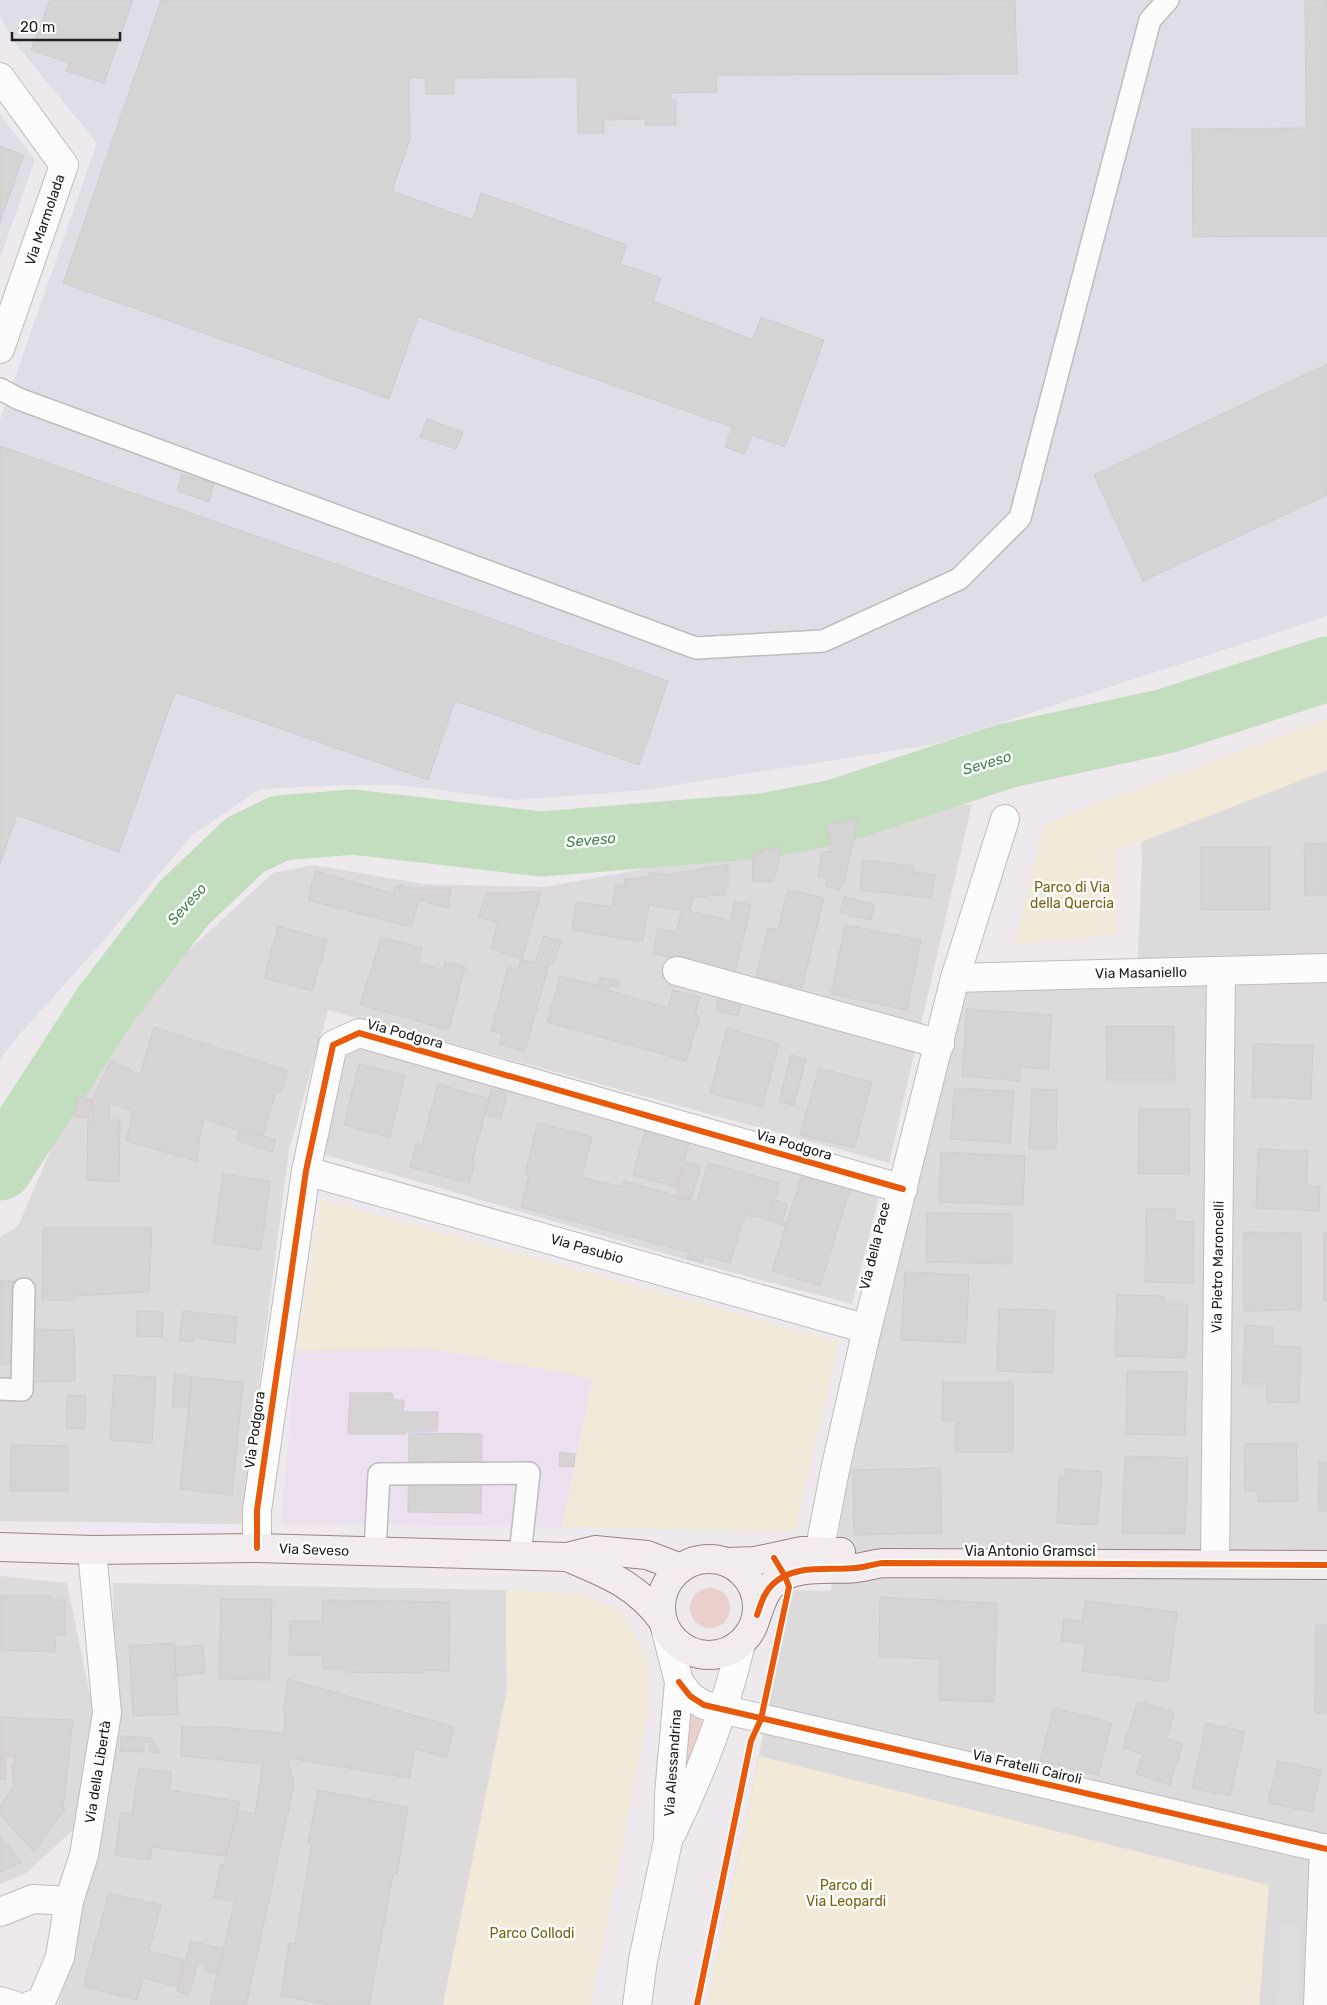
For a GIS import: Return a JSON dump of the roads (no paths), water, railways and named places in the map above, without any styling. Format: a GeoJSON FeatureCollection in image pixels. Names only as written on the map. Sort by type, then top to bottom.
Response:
{"type":"FeatureCollection","features":[{"type":"Feature","properties":{"kind":"street","name":"Via Marmolada"},"geometry":{"type":"LineString","coordinates":[[0,77],[64,165],[0,349]]}},
{"type":"Feature","properties":{"kind":"street","name":"Via della Pace"},"geometry":{"type":"LineString","coordinates":[[819,1560],[835,1470],[867,1329],[940,1044],[955,978],[1005,819]]}},
{"type":"Feature","properties":{"kind":"street","name":"Via Masaniello"},"geometry":{"type":"LineString","coordinates":[[955,978],[1327,968]]}},
{"type":"Feature","properties":{"kind":"street"},"geometry":{"type":"LineString","coordinates":[[677,971],[940,1044]]}},
{"type":"Feature","properties":{"kind":"street","name":"Via Pietro Maroncelli"},"geometry":{"type":"LineString","coordinates":[[1215,1564],[1221,971]]}},
{"type":"Feature","properties":{"kind":"street","name":"Via Podgora"},"geometry":{"type":"LineString","coordinates":[[257,1548],[257,1510],[306,1171],[334,1045],[359,1033],[903,1189]]}},
{"type":"Feature","properties":{"kind":"street","name":"Via Pasubio"},"geometry":{"type":"LineString","coordinates":[[306,1171],[867,1329]]}},
{"type":"Feature","properties":{"kind":"street","name":"Via Seveso"},"geometry":{"type":"LineString","coordinates":[[0,1547],[92,1550],[257,1548],[567,1557],[595,1550],[647,1555],[681,1568]]}},
{"type":"Feature","properties":{"kind":"street","name":"Via della Libertà"},"geometry":{"type":"LineString","coordinates":[[31,2005],[41,2002],[60,1957],[69,1901],[84,1855],[107,1713],[92,1550]]}},
{"type":"Feature","properties":{"kind":"street","name":"Via Antonio Gramsci"},"geometry":{"type":"LineString","coordinates":[[727,1562],[741,1563],[802,1551],[819,1560],[855,1568],[883,1563],[1327,1565]]}},
{"type":"Feature","properties":{"kind":"street","name":"Via Seveso"},"geometry":{"type":"LineString","coordinates":[[567,1557],[610,1575],[629,1587],[653,1606],[664,1624]]}},
{"type":"Feature","properties":{"kind":"street"},"geometry":{"type":"LineString","coordinates":[[711,1558],[727,1562],[741,1570],[751,1583],[757,1599],[757,1615],[752,1630],[741,1643],[729,1651],[714,1655],[699,1654],[685,1649],[674,1639],[664,1624],[661,1606],[664,1592],[670,1579],[681,1568],[695,1561],[711,1558]]}},
{"type":"Feature","properties":{"kind":"street","name":"Via Antonio Gramsci"},"geometry":{"type":"LineString","coordinates":[[757,1615],[764,1596],[773,1584],[785,1576],[801,1571],[819,1560]]}},
{"type":"Feature","properties":{"kind":"street","name":"Via Alessandrina"},"geometry":{"type":"LineString","coordinates":[[638,2005],[643,1960],[668,1841],[668,1794],[679,1682],[664,1624]]}},
{"type":"Feature","properties":{"kind":"street","name":"Via Alessandrina"},"geometry":{"type":"LineString","coordinates":[[668,1841],[688,1798],[722,1710],[734,1675],[741,1643]]}},
{"type":"Feature","properties":{"kind":"street","name":"Via Fratelli Cairoli"},"geometry":{"type":"LineString","coordinates":[[679,1682],[690,1696],[704,1705],[722,1710],[1326,1848]]}},
{"type":"Feature","properties":{"kind":"street"},"geometry":{"type":"LineString","coordinates":[[1318,2005],[1326,1848]]}},
{"type":"Feature","properties":{"kind":"street"},"geometry":{"type":"LineString","coordinates":[[0,1912],[33,1899],[69,1901]]}},
{"type":"Feature","properties":{"kind":"street"},"geometry":{"type":"LineString","coordinates":[[0,2002],[13,2005]]}},
{"type":"Feature","properties":{"kind":"lane"},"geometry":{"type":"LineString","coordinates":[[0,389],[19,399],[696,648],[823,641],[959,580],[1020,518],[1150,20],[1168,0]]}},
{"type":"Feature","properties":{"kind":"lane"},"geometry":{"type":"LineString","coordinates":[[0,1388],[22,1390],[24,1289]]}},
{"type":"Feature","properties":{"kind":"lane"},"geometry":{"type":"LineString","coordinates":[[375,1552],[379,1474],[529,1473],[520,1555]]}},
{"type":"Feature","properties":{"kind":"waterway","name":"Seveso"},"geometry":{"type":"LineString","coordinates":[[0,1168],[107,1003],[184,903],[245,845],[280,828],[353,822],[541,844],[762,826],[835,812],[1006,756],[1166,721],[1327,669]]}},
{"type":"Feature","properties":{"kind":"park label","name":"Parco di Via della Quercia"},"geometry":{"type":"Point","coordinates":[1072,896]}},
{"type":"Feature","properties":{"kind":"park label","name":"Parco di Via Leopardi"},"geometry":{"type":"Point","coordinates":[846,1894]}},
{"type":"Feature","properties":{"kind":"park label","name":"Parco Collodi"},"geometry":{"type":"Point","coordinates":[532,1933]}}]}
